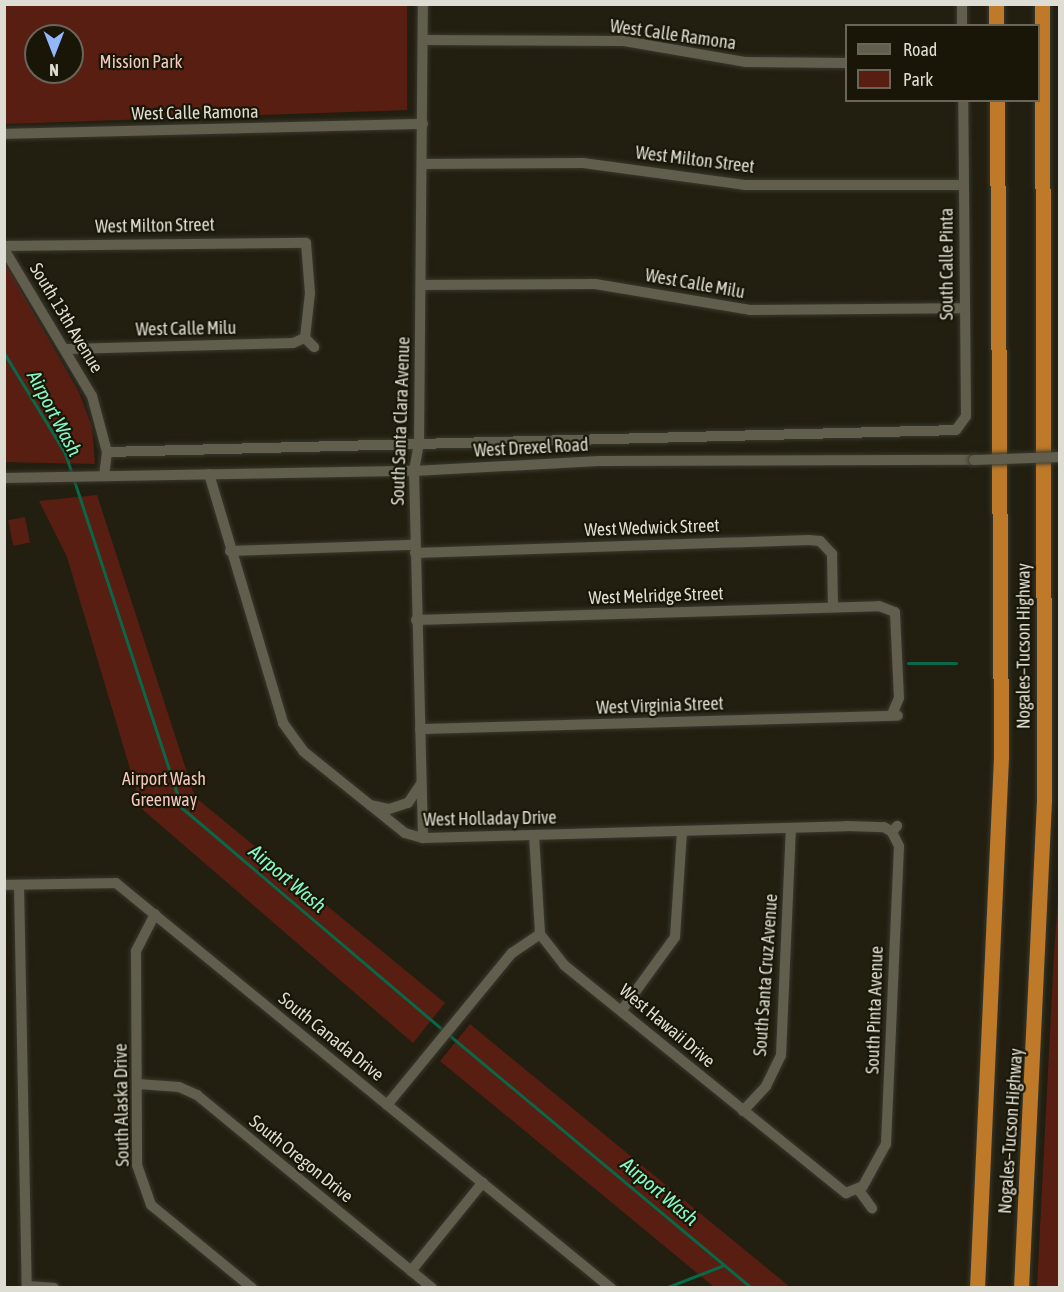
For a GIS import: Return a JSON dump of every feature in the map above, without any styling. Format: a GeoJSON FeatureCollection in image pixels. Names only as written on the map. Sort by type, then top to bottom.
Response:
{"type":"FeatureCollection","features":[{"type":"Feature","properties":{"kind":"highway"},"geometry":{"type":"LineString","coordinates":[[996,4],[996,24]]}},
{"type":"Feature","properties":{"kind":"highway","name":"Nogales–Tucson Highway"},"geometry":{"type":"LineString","coordinates":[[1021,1287],[1044,800],[1042,4]]}},
{"type":"Feature","properties":{"kind":"highway","name":"Nogales–Tucson Highway"},"geometry":{"type":"LineString","coordinates":[[977,1287],[1001,757],[997,102]]}},
{"type":"Feature","properties":{"kind":"street","name":"South Santa Clara Avenue"},"geometry":{"type":"LineString","coordinates":[[423,4],[419,444],[414,471],[423,838]]}},
{"type":"Feature","properties":{"kind":"street"},"geometry":{"type":"LineString","coordinates":[[962,4],[962,24]]}},
{"type":"Feature","properties":{"kind":"street","name":"West Calle Ramona"},"geometry":{"type":"LineString","coordinates":[[423,40],[624,41],[746,62],[845,63]]}},
{"type":"Feature","properties":{"kind":"street","name":"South Calle Pinta"},"geometry":{"type":"LineString","coordinates":[[961,426],[966,416],[963,308],[963,102]]}},
{"type":"Feature","properties":{"kind":"street","name":"West Calle Ramona"},"geometry":{"type":"LineString","coordinates":[[4,134],[423,124]]}},
{"type":"Feature","properties":{"kind":"street","name":"West Milton Street"},"geometry":{"type":"LineString","coordinates":[[422,164],[583,163],[745,185],[963,185]]}},
{"type":"Feature","properties":{"kind":"street","name":"West Milton Street"},"geometry":{"type":"LineString","coordinates":[[4,248],[310,239],[309,326],[305,338]]}},
{"type":"Feature","properties":{"kind":"street","name":"South 13th Avenue"},"geometry":{"type":"LineString","coordinates":[[4,248],[68,349],[92,396],[107,452],[104,476]]}},
{"type":"Feature","properties":{"kind":"street","name":"West Calle Milu"},"geometry":{"type":"LineString","coordinates":[[422,285],[595,284],[750,310],[963,308]]}},
{"type":"Feature","properties":{"kind":"street"},"geometry":{"type":"LineString","coordinates":[[305,338],[314,347]]}},
{"type":"Feature","properties":{"kind":"street","name":"West Calle Milu"},"geometry":{"type":"LineString","coordinates":[[68,349],[293,343],[305,338]]}},
{"type":"Feature","properties":{"kind":"street","name":"West Drexel Road"},"geometry":{"type":"LineString","coordinates":[[107,452],[949,432],[961,426]]}},
{"type":"Feature","properties":{"kind":"street","name":"West Drexel Road"},"geometry":{"type":"LineString","coordinates":[[4,478],[414,471],[599,461],[974,460],[1059,457]]}},
{"type":"Feature","properties":{"kind":"street","name":"West Holladay Drive"},"geometry":{"type":"LineString","coordinates":[[209,474],[230,551],[284,723],[303,751],[397,828],[423,838],[876,826],[894,829]]}},
{"type":"Feature","properties":{"kind":"street","name":"West Wedwick Street"},"geometry":{"type":"LineString","coordinates":[[230,551],[809,540],[830,542],[833,607]]}},
{"type":"Feature","properties":{"kind":"street","name":"West Melridge Street"},"geometry":{"type":"LineString","coordinates":[[416,620],[833,607],[898,608],[899,698],[895,714]]}},
{"type":"Feature","properties":{"kind":"street","name":"West Virginia Street"},"geometry":{"type":"LineString","coordinates":[[420,729],[895,714]]}},
{"type":"Feature","properties":{"kind":"street"},"geometry":{"type":"LineString","coordinates":[[368,804],[389,809],[408,803],[422,781]]}},
{"type":"Feature","properties":{"kind":"street","name":"South Santa Cruz Avenue"},"geometry":{"type":"LineString","coordinates":[[743,1111],[765,1086],[781,1055],[791,829]]}},
{"type":"Feature","properties":{"kind":"street","name":"South Pinta Avenue"},"geometry":{"type":"LineString","coordinates":[[857,1190],[886,1144],[899,846],[894,829]]}},
{"type":"Feature","properties":{"kind":"street"},"geometry":{"type":"LineString","coordinates":[[622,1010],[675,938],[682,831]]}},
{"type":"Feature","properties":{"kind":"street"},"geometry":{"type":"LineString","coordinates":[[387,1105],[454,1020],[512,953],[540,934],[534,835]]}},
{"type":"Feature","properties":{"kind":"street","name":"South Canada Drive"},"geometry":{"type":"LineString","coordinates":[[4,885],[116,883],[611,1287]]}},
{"type":"Feature","properties":{"kind":"street"},"geometry":{"type":"LineString","coordinates":[[19,885],[27,1287],[54,1287]]}},
{"type":"Feature","properties":{"kind":"street","name":"South Alaska Drive"},"geometry":{"type":"LineString","coordinates":[[155,914],[136,951],[137,1165],[151,1205],[252,1287]]}},
{"type":"Feature","properties":{"kind":"street","name":"West Hawaii Drive"},"geometry":{"type":"LineString","coordinates":[[540,934],[564,965],[622,1010],[837,1190],[857,1190]]}},
{"type":"Feature","properties":{"kind":"street","name":"South Oregon Drive"},"geometry":{"type":"LineString","coordinates":[[138,1084],[179,1087],[197,1095],[432,1287]]}},
{"type":"Feature","properties":{"kind":"street"},"geometry":{"type":"LineString","coordinates":[[411,1271],[483,1182]]}},
{"type":"Feature","properties":{"kind":"street"},"geometry":{"type":"LineString","coordinates":[[857,1190],[872,1208]]}},
{"type":"Feature","properties":{"kind":"green space","name":"Mission Park"},"geometry":{"type":"Polygon","coordinates":[[[4,5],[407,5],[407,110],[5,124],[4,5]]]}},
{"type":"Feature","properties":{"kind":"green space"},"geometry":{"type":"Polygon","coordinates":[[[5,263],[79,392],[92,427],[95,464],[5,462],[5,263]]]}},
{"type":"Feature","properties":{"kind":"green space","name":"Airport Wash Greenway"},"geometry":{"type":"Polygon","coordinates":[[[97,495],[195,797],[445,1003],[413,1043],[142,809],[67,557],[39,501],[97,495]]]}},
{"type":"Feature","properties":{"kind":"green space"},"geometry":{"type":"Polygon","coordinates":[[[25,517],[30,543],[13,546],[8,520],[25,517]]]}},
{"type":"Feature","properties":{"kind":"green space"},"geometry":{"type":"Polygon","coordinates":[[[1059,886],[1059,1287],[1037,1287],[1054,955],[1059,886]]]}},
{"type":"Feature","properties":{"kind":"green space"},"geometry":{"type":"Polygon","coordinates":[[[470,1024],[790,1287],[714,1287],[440,1061],[470,1024]]]}},
{"type":"Feature","properties":{"kind":"waterway","name":"Airport Wash"},"geometry":{"type":"LineString","coordinates":[[4,353],[65,453],[182,808],[444,1031]]}},
{"type":"Feature","properties":{"kind":"waterway"},"geometry":{"type":"LineString","coordinates":[[908,663],[956,663]]}},
{"type":"Feature","properties":{"kind":"waterway","name":"Airport Wash"},"geometry":{"type":"LineString","coordinates":[[449,1035],[752,1288]]}},
{"type":"Feature","properties":{"kind":"waterway"},"geometry":{"type":"LineString","coordinates":[[665,1288],[724,1265]]}}]}
